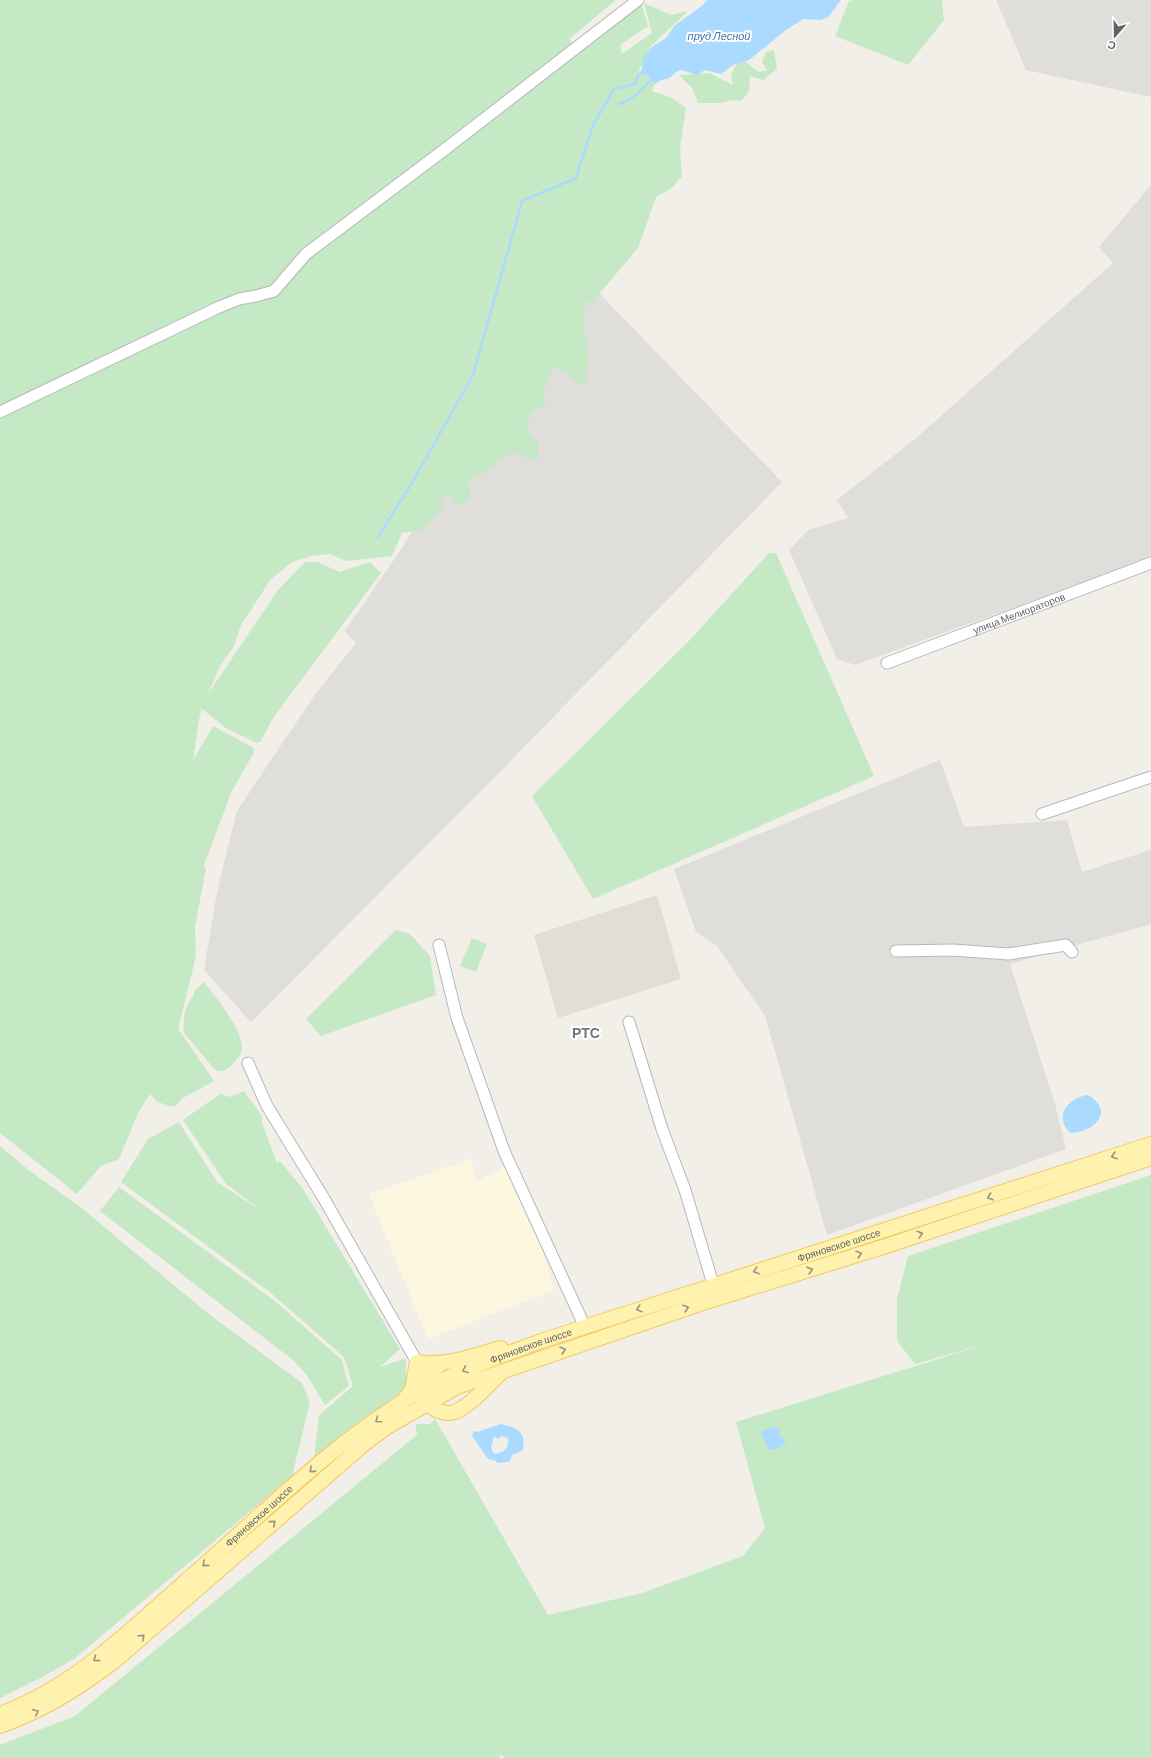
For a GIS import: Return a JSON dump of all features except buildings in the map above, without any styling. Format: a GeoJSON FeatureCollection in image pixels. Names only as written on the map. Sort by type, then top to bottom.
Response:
{"type":"FeatureCollection","features":[{"type":"Feature","properties":{"kind":"main road","name":"Фряновское шоссе"},"geometry":{"type":"LineString","coordinates":[[0,1726],[51,1704],[116,1660],[363,1445],[459,1373],[541,1341],[713,1284],[820,1252],[1151,1144]]}},
{"type":"Feature","properties":{"kind":"main road","name":"Фряновское шоссе"},"geometry":{"type":"LineString","coordinates":[[0,1714],[13,1710],[65,1682],[102,1654],[310,1473],[356,1436],[399,1406],[702,1303],[883,1247],[1151,1158]]}},
{"type":"Feature","properties":{"kind":"main road"},"geometry":{"type":"LineString","coordinates":[[417,1362],[428,1364],[442,1363],[506,1346],[541,1341]]}},
{"type":"Feature","properties":{"kind":"main road"},"geometry":{"type":"LineString","coordinates":[[417,1362],[425,1397],[438,1411],[450,1413],[470,1402],[503,1371]]}},
{"type":"Feature","properties":{"kind":"main road"},"geometry":{"type":"LineString","coordinates":[[399,1406],[412,1390],[417,1362]]}},
{"type":"Feature","properties":{"kind":"main road"},"geometry":{"type":"LineString","coordinates":[[425,1397],[424,1381],[428,1373],[442,1363]]}},
{"type":"Feature","properties":{"kind":"street"},"geometry":{"type":"LineString","coordinates":[[0,412],[217,308],[239,299],[256,296],[274,290],[306,254],[444,150],[638,0]]}},
{"type":"Feature","properties":{"kind":"street","name":"улица Мелиораторов"},"geometry":{"type":"LineString","coordinates":[[887,663],[1151,563]]}},
{"type":"Feature","properties":{"kind":"street"},"geometry":{"type":"LineString","coordinates":[[1042,814],[1151,777]]}},
{"type":"Feature","properties":{"kind":"street"},"geometry":{"type":"LineString","coordinates":[[439,945],[457,1018],[504,1151],[585,1327]]}},
{"type":"Feature","properties":{"kind":"street"},"geometry":{"type":"LineString","coordinates":[[896,951],[953,950],[1008,954],[1066,945],[1072,952]]}},
{"type":"Feature","properties":{"kind":"street"},"geometry":{"type":"LineString","coordinates":[[629,1022],[662,1129],[685,1190],[713,1284]]}},
{"type":"Feature","properties":{"kind":"street"},"geometry":{"type":"LineString","coordinates":[[248,1063],[267,1106],[323,1197],[417,1362]]}},
{"type":"Feature","properties":{"kind":"shaded area"},"geometry":{"type":"Polygon","coordinates":[[[996,0],[1151,0],[1151,97],[1026,70],[996,0]]]}},
{"type":"Feature","properties":{"kind":"shaded area"},"geometry":{"type":"Polygon","coordinates":[[[1151,185],[1151,558],[855,665],[837,659],[789,550],[808,530],[848,518],[837,500],[915,439],[1113,263],[1099,247],[1151,185]]]}},
{"type":"Feature","properties":{"kind":"shaded area"},"geometry":{"type":"Polygon","coordinates":[[[571,264],[782,482],[494,778],[251,1022],[204,970],[217,892],[237,811],[314,696],[356,643],[345,631],[404,545],[571,264]]]}},
{"type":"Feature","properties":{"kind":"shaded area"},"geometry":{"type":"Polygon","coordinates":[[[940,760],[964,827],[1067,820],[1082,872],[1151,850],[1151,924],[1010,964],[1055,1104],[1066,1149],[827,1235],[765,1016],[717,946],[696,932],[674,869],[940,760]]]}},
{"type":"Feature","properties":{"kind":"shaded area"},"geometry":{"type":"Polygon","coordinates":[[[657,895],[681,979],[558,1018],[534,935],[657,895]]]}},
{"type":"Feature","properties":{"kind":"shaded area"},"geometry":{"type":"Polygon","coordinates":[[[471,1159],[476,1181],[509,1165],[524,1190],[554,1290],[428,1339],[369,1194],[471,1159]]]}},
{"type":"Feature","properties":{"kind":"green space"},"geometry":{"type":"Polygon","coordinates":[[[0,0],[616,0],[569,39],[577,50],[641,2],[648,26],[620,45],[622,54],[652,33],[644,3],[671,15],[688,11],[651,46],[639,71],[639,74],[648,76],[655,84],[652,91],[672,98],[686,108],[680,148],[682,176],[672,188],[656,197],[638,248],[594,300],[585,303],[583,327],[589,353],[585,383],[579,385],[566,373],[553,366],[544,389],[545,406],[532,411],[526,429],[538,442],[538,459],[532,460],[512,452],[485,472],[468,482],[471,498],[462,504],[454,503],[450,493],[441,496],[442,509],[423,530],[402,533],[392,556],[346,561],[330,554],[312,556],[292,562],[271,579],[241,625],[234,646],[221,664],[208,694],[278,590],[305,562],[317,562],[340,572],[370,562],[381,573],[273,718],[261,741],[257,743],[226,728],[201,708],[193,760],[213,726],[254,748],[254,752],[231,793],[204,865],[206,869],[195,926],[196,956],[178,1029],[214,1081],[181,1099],[180,1102],[174,1107],[157,1102],[150,1094],[138,1113],[119,1159],[101,1166],[77,1194],[0,1133],[0,0]]]}},
{"type":"Feature","properties":{"kind":"green space"},"geometry":{"type":"Polygon","coordinates":[[[942,0],[944,20],[908,65],[835,36],[849,1],[942,0]]]}},
{"type":"Feature","properties":{"kind":"green space"},"geometry":{"type":"Polygon","coordinates":[[[774,50],[777,69],[763,80],[750,76],[749,91],[741,101],[732,100],[722,103],[698,103],[693,89],[679,75],[709,73],[733,85],[731,74],[740,58],[759,72],[767,70],[762,62],[766,52],[774,50]]]}},
{"type":"Feature","properties":{"kind":"green space"},"geometry":{"type":"Polygon","coordinates":[[[769,553],[776,553],[874,776],[593,899],[532,796],[688,642],[769,553]]]}},
{"type":"Feature","properties":{"kind":"green space"},"geometry":{"type":"Polygon","coordinates":[[[396,930],[410,934],[430,956],[436,995],[321,1036],[306,1019],[396,930]]]}},
{"type":"Feature","properties":{"kind":"green space"},"geometry":{"type":"Polygon","coordinates":[[[472,938],[487,944],[476,972],[460,966],[472,938]]]}},
{"type":"Feature","properties":{"kind":"green space"},"geometry":{"type":"Polygon","coordinates":[[[204,982],[228,1014],[241,1040],[242,1050],[238,1059],[223,1071],[215,1070],[184,1033],[183,1023],[186,1008],[194,995],[194,991],[204,982]]]}},
{"type":"Feature","properties":{"kind":"green space"},"geometry":{"type":"Polygon","coordinates":[[[244,1091],[262,1116],[262,1123],[277,1163],[280,1161],[303,1189],[400,1349],[380,1367],[406,1358],[406,1389],[314,1459],[319,1415],[353,1386],[344,1357],[271,1293],[121,1182],[148,1139],[179,1122],[217,1182],[264,1212],[226,1184],[183,1120],[220,1094],[230,1097],[244,1091]]]}},
{"type":"Feature","properties":{"kind":"green space"},"geometry":{"type":"Polygon","coordinates":[[[0,1146],[31,1172],[79,1206],[206,1312],[302,1383],[310,1402],[292,1476],[74,1659],[41,1678],[0,1698],[0,1146]]]}},
{"type":"Feature","properties":{"kind":"green space"},"geometry":{"type":"Polygon","coordinates":[[[1151,1175],[1151,1758],[505,1758],[501,1755],[499,1758],[0,1758],[0,1745],[75,1716],[418,1434],[416,1432],[416,1424],[430,1424],[435,1419],[548,1615],[642,1593],[743,1556],[765,1528],[736,1422],[989,1343],[915,1364],[897,1341],[897,1299],[908,1256],[1151,1175]]]}},
{"type":"Feature","properties":{"kind":"green space"},"geometry":{"type":"Polygon","coordinates":[[[119,1187],[276,1302],[342,1360],[349,1386],[325,1405],[306,1374],[293,1360],[100,1211],[119,1187]]]}},
{"type":"Feature","properties":{"kind":"water","name":"пруд Лесной"},"geometry":{"type":"Polygon","coordinates":[[[707,0],[841,0],[828,17],[821,20],[803,19],[786,30],[749,60],[733,65],[721,74],[705,70],[697,75],[681,70],[676,72],[670,78],[661,80],[655,84],[648,76],[639,74],[642,69],[643,58],[653,46],[666,38],[674,26],[703,5],[707,0]]]}},
{"type":"Feature","properties":{"kind":"water"},"geometry":{"type":"Polygon","coordinates":[[[1088,1095],[1096,1101],[1100,1108],[1101,1114],[1099,1120],[1088,1129],[1071,1133],[1065,1127],[1063,1121],[1065,1109],[1075,1100],[1088,1095]]]}},
{"type":"Feature","properties":{"kind":"water"},"geometry":{"type":"Polygon","coordinates":[[[501,1424],[512,1427],[522,1435],[524,1444],[523,1450],[512,1455],[508,1462],[498,1463],[494,1460],[488,1459],[472,1436],[474,1431],[477,1432],[501,1424]],[[494,1436],[491,1448],[494,1454],[502,1452],[508,1445],[508,1438],[501,1436],[498,1439],[494,1436]]]}},
{"type":"Feature","properties":{"kind":"water"},"geometry":{"type":"Polygon","coordinates":[[[775,1427],[780,1429],[779,1434],[786,1442],[782,1446],[773,1450],[768,1449],[761,1431],[775,1427]]]}},
{"type":"Feature","properties":{"kind":"waterway"},"geometry":{"type":"LineString","coordinates":[[378,537],[412,483],[473,375],[522,201],[576,178],[593,125],[614,89],[635,84],[639,74]]}},
{"type":"Feature","properties":{"kind":"waterway"},"geometry":{"type":"LineString","coordinates":[[618,104],[632,98],[651,80]]}},
{"type":"Feature","properties":{"kind":"district","name":"РТС"},"geometry":{"type":"Point","coordinates":[586,1032]}}]}
